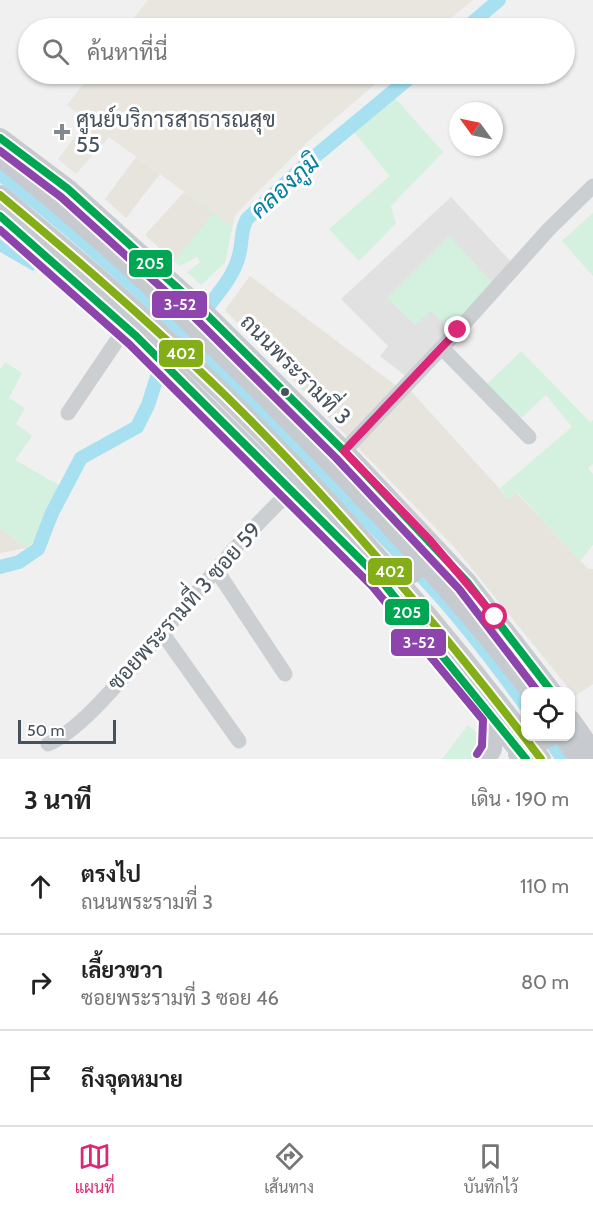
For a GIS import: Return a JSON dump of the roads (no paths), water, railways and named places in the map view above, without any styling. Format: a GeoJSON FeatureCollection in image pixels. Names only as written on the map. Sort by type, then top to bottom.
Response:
{"type":"FeatureCollection","features":[{"type":"Feature","properties":{"kind":"main road","name":"ถนนพระรามที่ 3"},"geometry":{"type":"LineString","coordinates":[[0,138],[68,189],[201,309],[344,451],[467,582],[548,687]]}},
{"type":"Feature","properties":{"kind":"main road","name":"ถนนพระรามที่ 3"},"geometry":{"type":"LineString","coordinates":[[0,158],[87,227],[212,342],[418,555],[527,687]]}},
{"type":"Feature","properties":{"kind":"main road"},"geometry":{"type":"LineString","coordinates":[[0,195],[111,289],[199,371],[278,451],[407,590],[464,658],[533,753]]}},
{"type":"Feature","properties":{"kind":"main road"},"geometry":{"type":"LineString","coordinates":[[0,216],[126,327],[292,490],[380,579],[494,717],[533,753]]}},
{"type":"Feature","properties":{"kind":"main road"},"geometry":{"type":"LineString","coordinates":[[380,579],[398,580],[417,570],[430,540]]}},
{"type":"Feature","properties":{"kind":"main road"},"geometry":{"type":"LineString","coordinates":[[486,759],[492,749],[494,717]]}},
{"type":"Feature","properties":{"kind":"main road"},"geometry":{"type":"LineString","coordinates":[[575,731],[593,752]]}},
{"type":"Feature","properties":{"kind":"main road"},"geometry":{"type":"LineString","coordinates":[[533,753],[551,741]]}},
{"type":"Feature","properties":{"kind":"main road"},"geometry":{"type":"LineString","coordinates":[[574,741],[578,759]]}},
{"type":"Feature","properties":{"kind":"street"},"geometry":{"type":"LineString","coordinates":[[344,451],[442,348],[549,229],[593,186]]}},
{"type":"Feature","properties":{"kind":"street"},"geometry":{"type":"LineString","coordinates":[[68,413],[126,327]]}},
{"type":"Feature","properties":{"kind":"street"},"geometry":{"type":"LineString","coordinates":[[442,348],[529,437]]}},
{"type":"Feature","properties":{"kind":"street","name":"ซอยพระรามที่ 3 ซอย 59"},"geometry":{"type":"LineString","coordinates":[[48,744],[61,736],[98,703],[163,634],[253,527],[292,490]]}},
{"type":"Feature","properties":{"kind":"street"},"geometry":{"type":"LineString","coordinates":[[217,571],[285,674]]}},
{"type":"Feature","properties":{"kind":"street"},"geometry":{"type":"LineString","coordinates":[[163,634],[239,741]]}},
{"type":"Feature","properties":{"kind":"water"},"geometry":{"type":"Polygon","coordinates":[[[0,239],[36,268],[33,271],[0,252],[0,239]]]}},
{"type":"Feature","properties":{"kind":"waterway","name":"คลองภูมิ"},"geometry":{"type":"LineString","coordinates":[[478,18],[499,0]]}},
{"type":"Feature","properties":{"kind":"waterway","name":"คลองภูมิ"},"geometry":{"type":"LineString","coordinates":[[199,318],[233,272],[247,219],[307,163],[402,84]]}},
{"type":"Feature","properties":{"kind":"waterway"},"geometry":{"type":"LineString","coordinates":[[0,174],[93,250],[226,373],[418,572],[478,642],[521,699]]}},
{"type":"Feature","properties":{"kind":"waterway","name":"คลองภูมิ"},"geometry":{"type":"LineString","coordinates":[[0,567],[19,562],[38,549],[52,513],[81,458],[137,427],[148,405],[157,377],[169,360]]}},
{"type":"Feature","properties":{"kind":"waterway"},"geometry":{"type":"LineString","coordinates":[[550,741],[563,759]]}},
{"type":"Feature","properties":{"kind":"place","name":"ศูนย์บริการสาธารณสุข 55"},"geometry":{"type":"Point","coordinates":[62,132]}}]}
